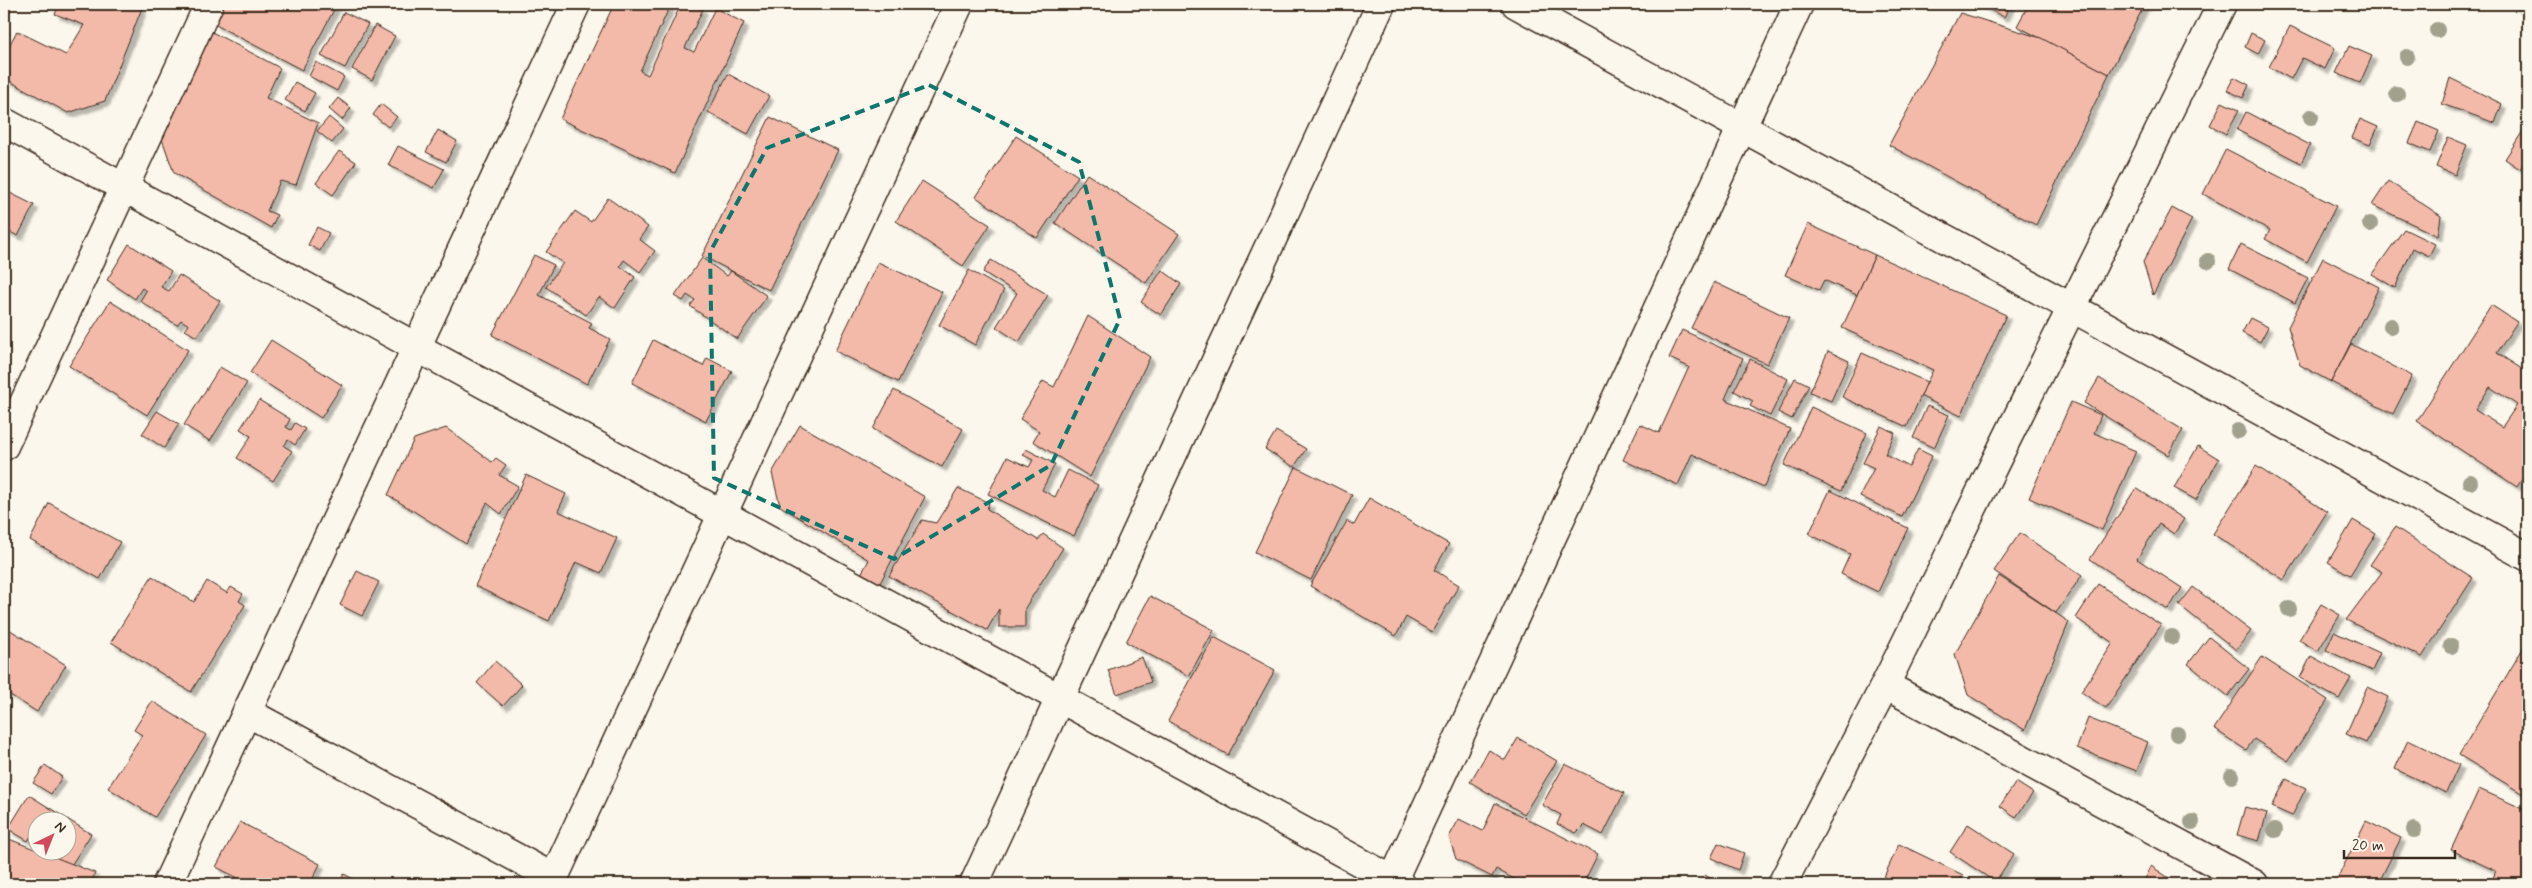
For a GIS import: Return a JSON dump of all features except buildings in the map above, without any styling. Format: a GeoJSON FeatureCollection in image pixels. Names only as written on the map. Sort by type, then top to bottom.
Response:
{"type":"FeatureCollection","features":[{"type":"Feature","properties":{"kind":"street"},"geometry":{"type":"LineString","coordinates":[[4,446],[209,4]]}},
{"type":"Feature","properties":{"kind":"street"},"geometry":{"type":"LineString","coordinates":[[167,884],[576,4]]}},
{"type":"Feature","properties":{"kind":"street"},"geometry":{"type":"LineString","coordinates":[[247,712],[553,881],[959,4]]}},
{"type":"Feature","properties":{"kind":"street"},"geometry":{"type":"LineString","coordinates":[[974,884],[1381,4]]}},
{"type":"Feature","properties":{"kind":"street"},"geometry":{"type":"LineString","coordinates":[[1516,4],[2528,557]]}},
{"type":"Feature","properties":{"kind":"street"},"geometry":{"type":"LineString","coordinates":[[4,122],[1395,883],[1800,4]]}},
{"type":"Feature","properties":{"kind":"street"},"geometry":{"type":"LineString","coordinates":[[1782,884],[1884,685],[2222,4]]}},
{"type":"Feature","properties":{"kind":"street"},"geometry":{"type":"LineString","coordinates":[[1884,685],[2254,884]]}},
{"type":"Feature","properties":{"kind":"highlighted area"},"geometry":{"type":"Polygon","coordinates":[[[929,85],[1079,162],[1120,319],[1051,465],[894,559],[714,478],[710,252],[767,148],[929,85]]]}}]}
